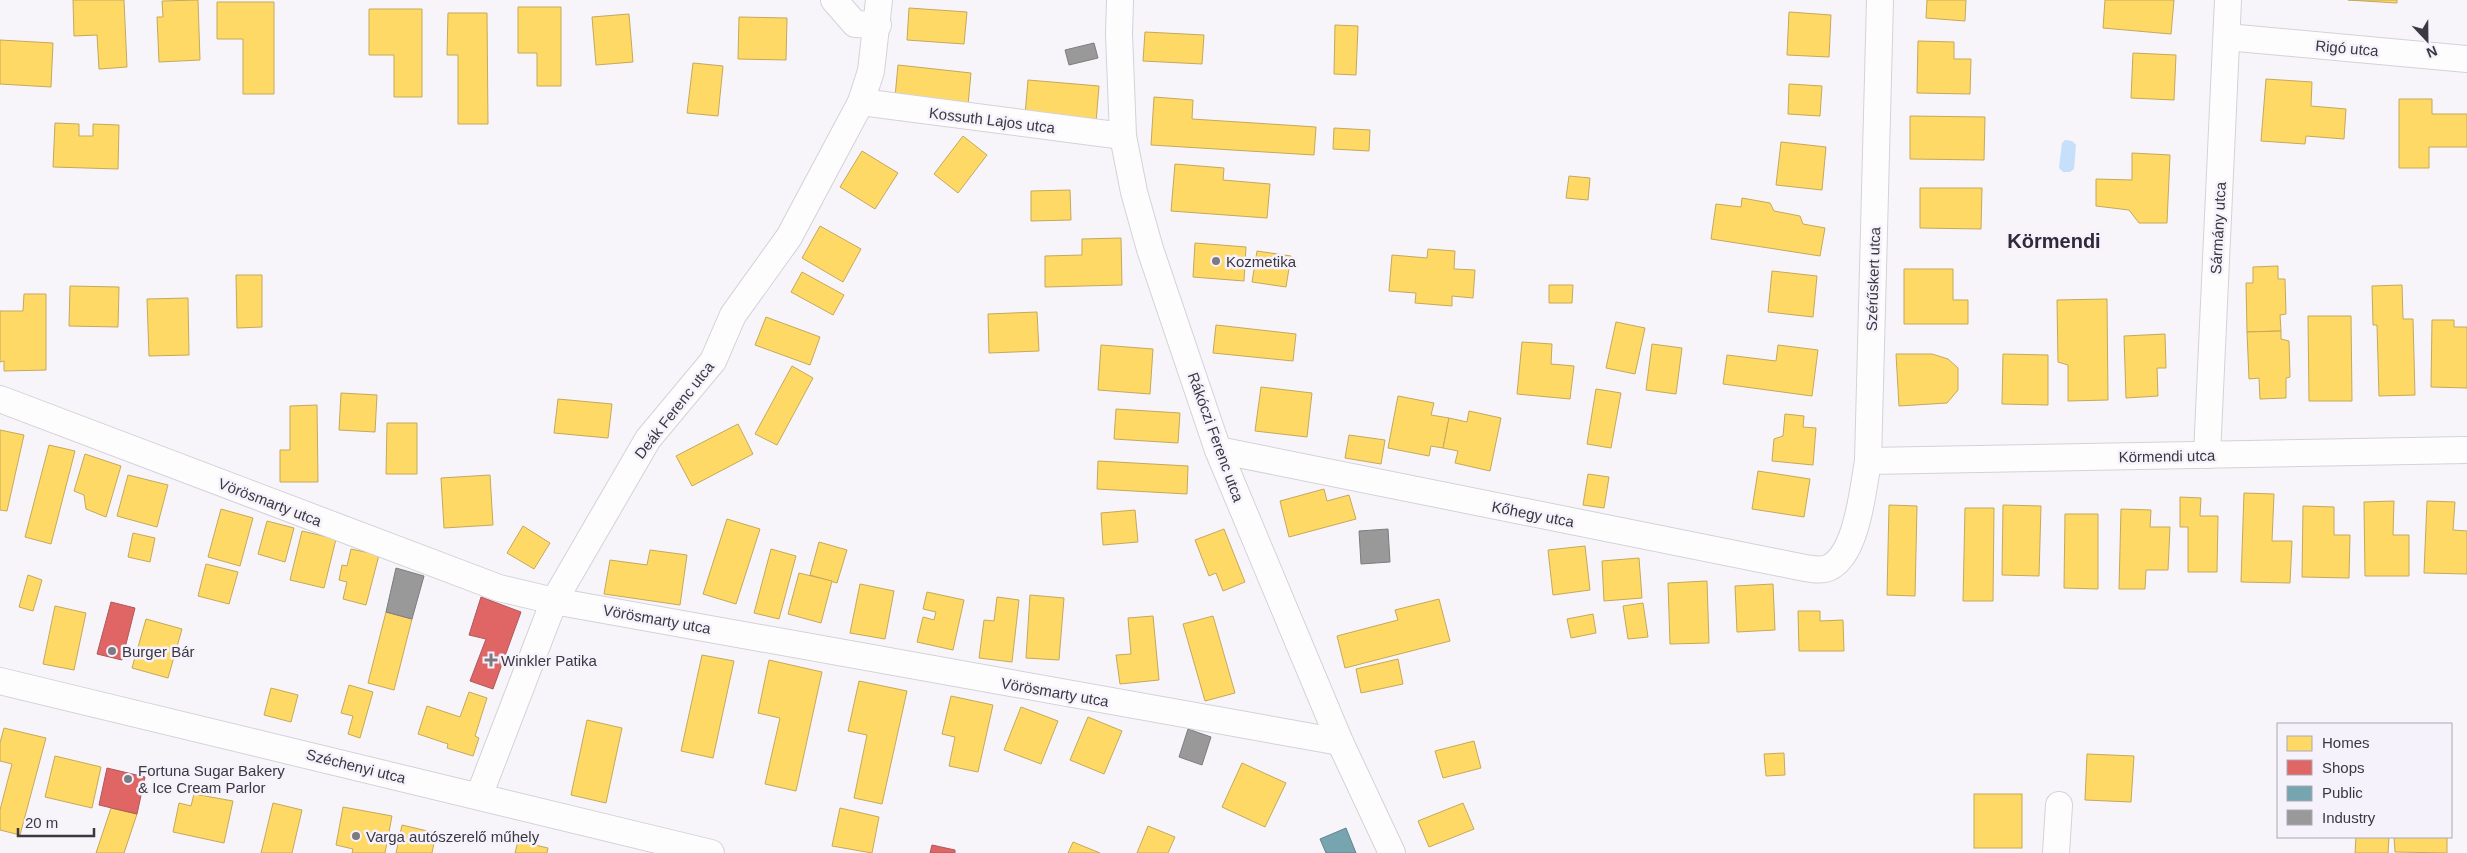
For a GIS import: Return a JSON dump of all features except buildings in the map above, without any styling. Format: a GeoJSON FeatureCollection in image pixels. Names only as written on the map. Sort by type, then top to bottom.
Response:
{"type":"FeatureCollection","features":[{"type":"Feature","properties":{"kind":"street"},"geometry":{"type":"LineString","coordinates":[[834,0],[855,24],[879,13]]}},
{"type":"Feature","properties":{"kind":"street","name":"Rákóczi Ferenc utca"},"geometry":{"type":"LineString","coordinates":[[1120,0],[1119,34],[1123,136],[1134,192],[1150,249],[1218,450],[1340,742],[1392,853]]}},
{"type":"Feature","properties":{"kind":"street","name":"Szérűskert utca"},"geometry":{"type":"LineString","coordinates":[[1844,554],[1856,522],[1868,461],[1880,0]]}},
{"type":"Feature","properties":{"kind":"street","name":"Sármány utca"},"geometry":{"type":"LineString","coordinates":[[2207,455],[2228,0]]}},
{"type":"Feature","properties":{"kind":"street","name":"Deák Ferenc utca"},"geometry":{"type":"LineString","coordinates":[[479,796],[554,601],[648,439],[713,361],[733,314],[789,237],[861,102],[871,71],[879,13]]}},
{"type":"Feature","properties":{"kind":"street","name":"Rigó utca"},"geometry":{"type":"LineString","coordinates":[[2227,37],[2467,59]]}},
{"type":"Feature","properties":{"kind":"street","name":"Kossuth Lajos utca"},"geometry":{"type":"LineString","coordinates":[[861,102],[1123,136]]}},
{"type":"Feature","properties":{"kind":"street","name":"Vörösmarty utca"},"geometry":{"type":"LineString","coordinates":[[0,399],[498,588],[554,601],[1340,742]]}},
{"type":"Feature","properties":{"kind":"street","name":"Kőhegy utca"},"geometry":{"type":"LineString","coordinates":[[1218,450],[1815,570],[1827,568],[1844,554]]}},
{"type":"Feature","properties":{"kind":"street","name":"Körmendi utca"},"geometry":{"type":"LineString","coordinates":[[1868,461],[2467,450]]}},
{"type":"Feature","properties":{"kind":"street","name":"Széchenyi utca"},"geometry":{"type":"LineString","coordinates":[[0,681],[711,853]]}},
{"type":"Feature","properties":{"kind":"street"},"geometry":{"type":"LineString","coordinates":[[2056,853],[2059,805]]}},
{"type":"Feature","properties":{"kind":"water"},"geometry":{"type":"Polygon","coordinates":[[[2065,140],[2072,141],[2076,145],[2074,169],[2070,172],[2063,172],[2059,168],[2062,143],[2065,140]]]}},
{"type":"Feature","properties":{"kind":"place","name":"Kozmetika"},"geometry":{"type":"Point","coordinates":[1216,261]}},
{"type":"Feature","properties":{"kind":"place","name":"Burger Bár"},"geometry":{"type":"Point","coordinates":[112,651]}},
{"type":"Feature","properties":{"kind":"place","name":"Winkler Patika"},"geometry":{"type":"Point","coordinates":[491,660]}},
{"type":"Feature","properties":{"kind":"place","name":"Fortuna Sugar Bakery & Ice Cream Parlor"},"geometry":{"type":"Point","coordinates":[128,779]}},
{"type":"Feature","properties":{"kind":"place","name":"Varga autószerelő műhely"},"geometry":{"type":"Point","coordinates":[356,836]}},
{"type":"Feature","properties":{"kind":"district","name":"Körmendi"},"geometry":{"type":"Point","coordinates":[2054,241]}}]}
